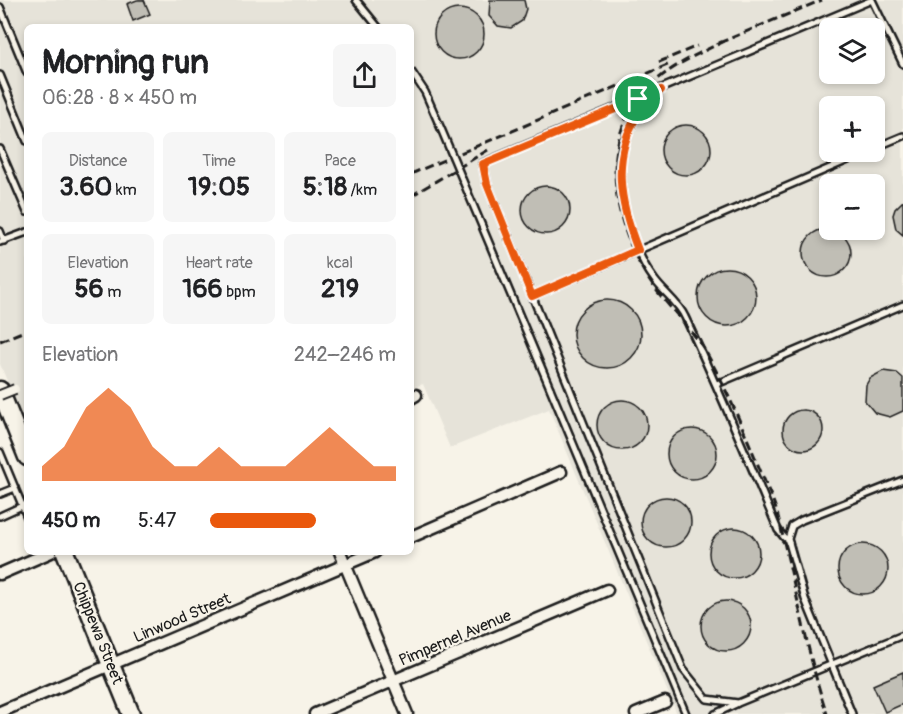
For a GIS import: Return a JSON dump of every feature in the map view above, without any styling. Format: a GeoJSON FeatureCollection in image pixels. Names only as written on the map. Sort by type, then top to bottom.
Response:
{"type":"FeatureCollection","features":[{"type":"Feature","properties":{"kind":"main road"},"geometry":{"type":"LineString","coordinates":[[5,392],[24,448]]}},
{"type":"Feature","properties":{"kind":"main road","name":"Chippewa Street"},"geometry":{"type":"LineString","coordinates":[[66,555],[131,714]]}},
{"type":"Feature","properties":{"kind":"street"},"geometry":{"type":"LineString","coordinates":[[414,536],[561,472]]}},
{"type":"Feature","properties":{"kind":"street"},"geometry":{"type":"LineString","coordinates":[[0,573],[35,555]]}},
{"type":"Feature","properties":{"kind":"street"},"geometry":{"type":"LineString","coordinates":[[341,555],[407,714]]}},
{"type":"Feature","properties":{"kind":"street","name":"Linwood Street"},"geometry":{"type":"LineString","coordinates":[[0,712],[368,555]]}},
{"type":"Feature","properties":{"kind":"street","name":"Pimpernel Avenue"},"geometry":{"type":"LineString","coordinates":[[315,714],[607,590]]}},
{"type":"Feature","properties":{"kind":"street"},"geometry":{"type":"LineString","coordinates":[[636,714],[665,702]]}},
{"type":"Feature","properties":{"kind":"lane"},"geometry":{"type":"LineString","coordinates":[[356,0],[376,24]]}},
{"type":"Feature","properties":{"kind":"lane"},"geometry":{"type":"LineString","coordinates":[[738,704],[707,699],[683,669],[487,184],[483,164],[872,0],[903,64]]}},
{"type":"Feature","properties":{"kind":"lane"},"geometry":{"type":"LineString","coordinates":[[0,7],[24,66]]}},
{"type":"Feature","properties":{"kind":"lane"},"geometry":{"type":"LineString","coordinates":[[0,75],[24,134]]}},
{"type":"Feature","properties":{"kind":"lane"},"geometry":{"type":"LineString","coordinates":[[414,76],[425,92],[442,131],[686,714]]}},
{"type":"Feature","properties":{"kind":"lane"},"geometry":{"type":"LineString","coordinates":[[661,90],[639,112],[623,142],[619,181],[628,224],[638,250],[654,279],[684,314],[717,384],[778,530],[789,543]]}},
{"type":"Feature","properties":{"kind":"lane"},"geometry":{"type":"LineString","coordinates":[[885,143],[903,136]]}},
{"type":"Feature","properties":{"kind":"lane"},"geometry":{"type":"LineString","coordinates":[[0,149],[24,205]]}},
{"type":"Feature","properties":{"kind":"lane"},"geometry":{"type":"LineString","coordinates":[[532,296],[844,162]]}},
{"type":"Feature","properties":{"kind":"lane"},"geometry":{"type":"LineString","coordinates":[[0,231],[2,242],[24,233]]}},
{"type":"Feature","properties":{"kind":"lane"},"geometry":{"type":"LineString","coordinates":[[717,384],[903,305]]}},
{"type":"Feature","properties":{"kind":"lane"},"geometry":{"type":"LineString","coordinates":[[0,452],[2,464],[24,510]]}},
{"type":"Feature","properties":{"kind":"lane"},"geometry":{"type":"LineString","coordinates":[[852,714],[806,599],[788,539],[792,526],[802,520],[903,480]]}},
{"type":"Feature","properties":{"kind":"lane"},"geometry":{"type":"LineString","coordinates":[[0,494],[15,488]]}},
{"type":"Feature","properties":{"kind":"lane"},"geometry":{"type":"LineString","coordinates":[[0,516],[22,506]]}},
{"type":"Feature","properties":{"kind":"lane"},"geometry":{"type":"LineString","coordinates":[[715,714],[903,635]]}},
{"type":"Feature","properties":{"kind":"shaded area"},"geometry":{"type":"Polygon","coordinates":[[[0,0],[903,0],[903,714],[677,714],[549,409],[450,448],[423,384],[414,387],[414,24],[24,24],[24,422],[0,364],[0,0]]]}},
{"type":"Feature","properties":{"kind":"building"},"geometry":{"type":"Polygon","coordinates":[[[144,0],[150,14],[133,21],[127,4],[144,0]]]}},
{"type":"Feature","properties":{"kind":"building"},"geometry":{"type":"Polygon","coordinates":[[[490,0],[524,0],[526,9],[522,21],[511,28],[498,26],[489,16],[490,0]]]}},
{"type":"Feature","properties":{"kind":"building"},"geometry":{"type":"Polygon","coordinates":[[[459,9],[473,13],[480,20],[484,34],[480,48],[473,55],[459,59],[445,55],[438,48],[434,34],[438,20],[445,13],[459,9]]]}},
{"type":"Feature","properties":{"kind":"building"},"geometry":{"type":"Polygon","coordinates":[[[686,125],[704,132],[711,150],[704,168],[686,175],[668,168],[661,150],[668,132],[686,125]]]}},
{"type":"Feature","properties":{"kind":"building"},"geometry":{"type":"Polygon","coordinates":[[[541,186],[551,186],[563,193],[570,205],[570,215],[563,227],[551,234],[541,234],[526,223],[522,215],[522,205],[533,190],[541,186]]]}},
{"type":"Feature","properties":{"kind":"building"},"geometry":{"type":"Polygon","coordinates":[[[903,201],[903,235],[896,229],[893,215],[895,209],[903,201]]]}},
{"type":"Feature","properties":{"kind":"building"},"geometry":{"type":"Polygon","coordinates":[[[819,230],[819,240],[847,240],[851,248],[851,258],[847,267],[832,277],[822,277],[813,273],[803,258],[803,248],[807,239],[819,230]]]}},
{"type":"Feature","properties":{"kind":"building"},"geometry":{"type":"Polygon","coordinates":[[[727,268],[743,273],[751,281],[756,297],[751,313],[743,321],[727,326],[711,321],[703,313],[698,297],[703,281],[711,273],[727,268]]]}},
{"type":"Feature","properties":{"kind":"building"},"geometry":{"type":"Polygon","coordinates":[[[607,300],[620,303],[631,310],[638,321],[641,334],[638,347],[631,358],[620,365],[607,368],[594,365],[583,358],[576,347],[573,334],[576,321],[583,310],[594,303],[607,300]]]}},
{"type":"Feature","properties":{"kind":"building"},"geometry":{"type":"Polygon","coordinates":[[[883,371],[897,373],[903,378],[903,411],[890,417],[875,413],[865,401],[866,385],[870,378],[883,371]]]}},
{"type":"Feature","properties":{"kind":"building"},"geometry":{"type":"Polygon","coordinates":[[[622,400],[631,402],[642,411],[647,425],[645,434],[636,445],[622,450],[613,448],[602,439],[597,425],[599,416],[608,405],[622,400]]]}},
{"type":"Feature","properties":{"kind":"building"},"geometry":{"type":"Polygon","coordinates":[[[803,410],[811,411],[817,416],[822,422],[822,438],[817,444],[811,449],[803,450],[795,449],[789,444],[784,438],[783,430],[784,422],[789,416],[795,411],[803,410]]]}},
{"type":"Feature","properties":{"kind":"building"},"geometry":{"type":"Polygon","coordinates":[[[692,429],[701,431],[712,440],[717,454],[715,463],[706,474],[692,479],[683,477],[672,468],[667,454],[669,445],[678,434],[692,429]]]}},
{"type":"Feature","properties":{"kind":"building"},"geometry":{"type":"Polygon","coordinates":[[[666,497],[675,499],[686,508],[691,522],[689,531],[680,542],[666,547],[657,545],[646,536],[641,522],[643,513],[652,502],[666,497]]]}},
{"type":"Feature","properties":{"kind":"building"},"geometry":{"type":"Polygon","coordinates":[[[734,528],[743,530],[754,539],[759,553],[757,562],[748,573],[734,578],[725,576],[714,567],[709,553],[711,544],[720,533],[734,528]]]}},
{"type":"Feature","properties":{"kind":"building"},"geometry":{"type":"Polygon","coordinates":[[[858,544],[868,544],[881,551],[888,564],[888,574],[881,587],[868,594],[858,594],[849,590],[842,583],[838,574],[838,564],[842,555],[849,548],[858,544]]]}},
{"type":"Feature","properties":{"kind":"building"},"geometry":{"type":"Polygon","coordinates":[[[726,601],[735,603],[746,612],[751,626],[749,635],[740,646],[726,651],[717,649],[706,640],[701,626],[703,617],[712,606],[726,601]]]}},
{"type":"Feature","properties":{"kind":"building"},"geometry":{"type":"Polygon","coordinates":[[[903,672],[903,704],[885,712],[873,685],[903,672]]]}},
{"type":"Feature","properties":{"kind":"railway"},"geometry":{"type":"LineString","coordinates":[[719,43],[822,0]]}},
{"type":"Feature","properties":{"kind":"railway"},"geometry":{"type":"LineString","coordinates":[[725,41],[668,71],[634,104],[623,126],[617,150],[615,174],[617,200],[632,248],[649,281],[697,339],[713,365],[773,501],[810,655],[827,714]]}},
{"type":"Feature","properties":{"kind":"railway"},"geometry":{"type":"LineString","coordinates":[[659,62],[697,46]]}},
{"type":"Feature","properties":{"kind":"railway"},"geometry":{"type":"LineString","coordinates":[[414,173],[670,64]]}},
{"type":"Feature","properties":{"kind":"railway"},"geometry":{"type":"LineString","coordinates":[[414,194],[488,150]]}},
{"type":"Feature","properties":{"kind":"railway"},"geometry":{"type":"LineString","coordinates":[[0,341],[24,331]]}},
{"type":"Feature","properties":{"kind":"route"},"geometry":{"type":"LineString","coordinates":[[661,90],[639,112],[623,142],[619,181],[628,224],[638,250],[532,296],[487,184],[483,164],[638,99],[661,90]]}}]}
